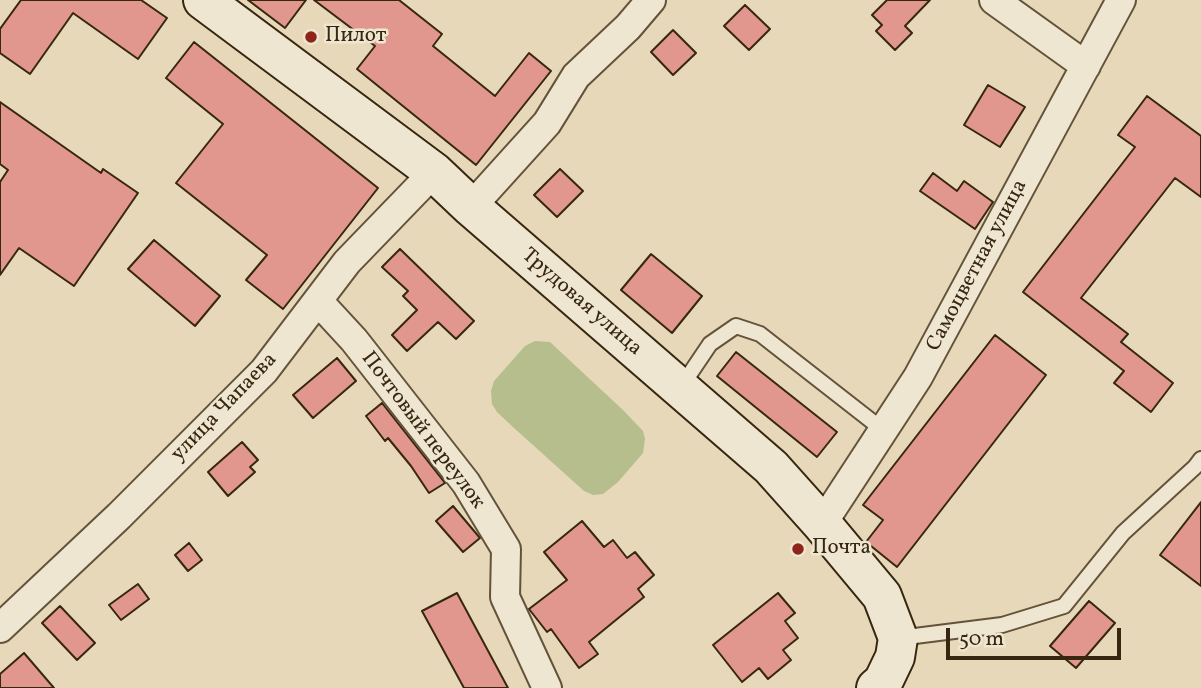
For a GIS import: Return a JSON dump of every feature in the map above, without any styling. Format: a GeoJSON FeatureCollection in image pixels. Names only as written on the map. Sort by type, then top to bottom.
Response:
{"type":"FeatureCollection","features":[{"type":"Feature","properties":{"kind":"street","name":"Трудовая улица"},"geometry":{"type":"LineString","coordinates":[[202,0],[434,172],[771,467],[882,596],[888,671]]}},
{"type":"Feature","properties":{"kind":"street"},"geometry":{"type":"LineString","coordinates":[[471,207],[547,123],[576,76],[628,27],[650,0]]}},
{"type":"Feature","properties":{"kind":"street"},"geometry":{"type":"LineString","coordinates":[[994,0],[1086,66]]}},
{"type":"Feature","properties":{"kind":"street","name":"Самоцветная улица"},"geometry":{"type":"LineString","coordinates":[[822,524],[918,377],[1121,0]]}},
{"type":"Feature","properties":{"kind":"street","name":"улица Чапаева"},"geometry":{"type":"LineString","coordinates":[[0,628],[119,516],[264,371],[347,262],[434,172]]}},
{"type":"Feature","properties":{"kind":"street","name":"Почтовый переулок"},"geometry":{"type":"LineString","coordinates":[[318,301],[354,340],[466,483],[506,549],[505,597],[547,688]]}},
{"type":"Feature","properties":{"kind":"lane"},"geometry":{"type":"LineString","coordinates":[[680,389],[710,344],[736,326],[760,334],[883,430]]}},
{"type":"Feature","properties":{"kind":"lane"},"geometry":{"type":"LineString","coordinates":[[888,671],[1003,625],[1064,606],[1123,533],[1195,467],[1201,458]]}},
{"type":"Feature","properties":{"kind":"green space"},"geometry":{"type":"Polygon","coordinates":[[[535,341],[550,342],[643,431],[643,453],[618,482],[603,494],[593,495],[584,491],[497,412],[492,404],[491,391],[494,381],[525,346],[535,341]]]}},
{"type":"Feature","properties":{"kind":"building"},"geometry":{"type":"Polygon","coordinates":[[[21,0],[141,0],[167,18],[138,59],[73,13],[30,74],[0,53],[0,29],[21,0]]]}},
{"type":"Feature","properties":{"kind":"building"},"geometry":{"type":"Polygon","coordinates":[[[248,0],[306,0],[285,28],[248,0]]]}},
{"type":"Feature","properties":{"kind":"building"},"geometry":{"type":"Polygon","coordinates":[[[314,0],[399,0],[442,34],[433,46],[495,96],[529,53],[551,71],[476,165],[357,69],[375,46],[314,0]]]}},
{"type":"Feature","properties":{"kind":"building"},"geometry":{"type":"Polygon","coordinates":[[[887,0],[930,0],[905,26],[912,33],[895,50],[876,31],[882,25],[872,15],[887,0]]]}},
{"type":"Feature","properties":{"kind":"building"},"geometry":{"type":"Polygon","coordinates":[[[745,5],[770,29],[749,50],[724,26],[745,5]]]}},
{"type":"Feature","properties":{"kind":"building"},"geometry":{"type":"Polygon","coordinates":[[[673,30],[696,53],[673,75],[651,52],[673,30]]]}},
{"type":"Feature","properties":{"kind":"building"},"geometry":{"type":"Polygon","coordinates":[[[194,42],[378,188],[283,309],[246,280],[267,255],[176,183],[223,124],[166,78],[194,42]]]}},
{"type":"Feature","properties":{"kind":"building"},"geometry":{"type":"Polygon","coordinates":[[[988,85],[1025,107],[1000,147],[964,125],[988,85]]]}},
{"type":"Feature","properties":{"kind":"building"},"geometry":{"type":"Polygon","coordinates":[[[1147,96],[1201,136],[1201,197],[1175,178],[1081,298],[1128,334],[1121,342],[1173,383],[1151,412],[1114,383],[1124,371],[1023,292],[1135,147],[1118,135],[1147,96]]]}},
{"type":"Feature","properties":{"kind":"building"},"geometry":{"type":"Polygon","coordinates":[[[0,102],[101,173],[103,169],[138,193],[74,286],[19,248],[0,275],[0,182],[8,170],[0,164],[0,102]]]}},
{"type":"Feature","properties":{"kind":"building"},"geometry":{"type":"Polygon","coordinates":[[[560,169],[583,191],[557,217],[534,195],[560,169]]]}},
{"type":"Feature","properties":{"kind":"building"},"geometry":{"type":"Polygon","coordinates":[[[933,173],[957,191],[964,181],[993,202],[975,229],[920,191],[933,173]]]}},
{"type":"Feature","properties":{"kind":"building"},"geometry":{"type":"Polygon","coordinates":[[[154,240],[220,296],[195,326],[128,269],[154,240]]]}},
{"type":"Feature","properties":{"kind":"building"},"geometry":{"type":"Polygon","coordinates":[[[400,249],[474,321],[456,339],[438,322],[407,351],[392,335],[417,310],[403,296],[408,291],[382,267],[400,249]]]}},
{"type":"Feature","properties":{"kind":"building"},"geometry":{"type":"Polygon","coordinates":[[[651,254],[702,296],[672,333],[621,290],[651,254]]]}},
{"type":"Feature","properties":{"kind":"building"},"geometry":{"type":"Polygon","coordinates":[[[995,335],[1046,375],[897,567],[866,542],[883,520],[863,505],[995,335]]]}},
{"type":"Feature","properties":{"kind":"building"},"geometry":{"type":"Polygon","coordinates":[[[736,352],[837,432],[817,457],[717,376],[736,352]]]}},
{"type":"Feature","properties":{"kind":"building"},"geometry":{"type":"Polygon","coordinates":[[[337,358],[356,381],[313,418],[293,395],[337,358]]]}},
{"type":"Feature","properties":{"kind":"building"},"geometry":{"type":"Polygon","coordinates":[[[382,403],[445,483],[429,493],[388,438],[385,441],[366,416],[382,403]]]}},
{"type":"Feature","properties":{"kind":"building"},"geometry":{"type":"Polygon","coordinates":[[[242,442],[258,460],[250,467],[255,472],[228,496],[208,472],[242,442]]]}},
{"type":"Feature","properties":{"kind":"building"},"geometry":{"type":"Polygon","coordinates":[[[1201,502],[1201,586],[1160,555],[1201,502]]]}},
{"type":"Feature","properties":{"kind":"building"},"geometry":{"type":"Polygon","coordinates":[[[453,506],[480,538],[463,552],[436,521],[453,506]]]}},
{"type":"Feature","properties":{"kind":"building"},"geometry":{"type":"Polygon","coordinates":[[[582,521],[604,547],[613,540],[627,558],[635,552],[654,575],[638,589],[644,597],[589,642],[598,654],[579,668],[551,629],[547,632],[529,609],[567,580],[544,552],[582,521]]]}},
{"type":"Feature","properties":{"kind":"building"},"geometry":{"type":"Polygon","coordinates":[[[189,543],[202,560],[188,571],[175,555],[189,543]]]}},
{"type":"Feature","properties":{"kind":"building"},"geometry":{"type":"Polygon","coordinates":[[[138,584],[149,599],[121,620],[109,605],[138,584]]]}},
{"type":"Feature","properties":{"kind":"building"},"geometry":{"type":"Polygon","coordinates":[[[457,593],[508,688],[464,688],[422,611],[457,593]]]}},
{"type":"Feature","properties":{"kind":"building"},"geometry":{"type":"Polygon","coordinates":[[[778,593],[795,613],[785,621],[798,638],[783,650],[791,660],[768,679],[759,668],[742,682],[713,645],[778,593]]]}},
{"type":"Feature","properties":{"kind":"building"},"geometry":{"type":"Polygon","coordinates":[[[1089,601],[1115,623],[1076,668],[1050,646],[1089,601]]]}},
{"type":"Feature","properties":{"kind":"building"},"geometry":{"type":"Polygon","coordinates":[[[60,606],[95,643],[77,660],[42,623],[60,606]]]}},
{"type":"Feature","properties":{"kind":"building"},"geometry":{"type":"Polygon","coordinates":[[[24,653],[54,688],[0,688],[0,674],[24,653]]]}},
{"type":"Feature","properties":{"kind":"place","name":"Пилот"},"geometry":{"type":"Point","coordinates":[311,37]}},
{"type":"Feature","properties":{"kind":"place","name":"Почта"},"geometry":{"type":"Point","coordinates":[798,549]}}]}
